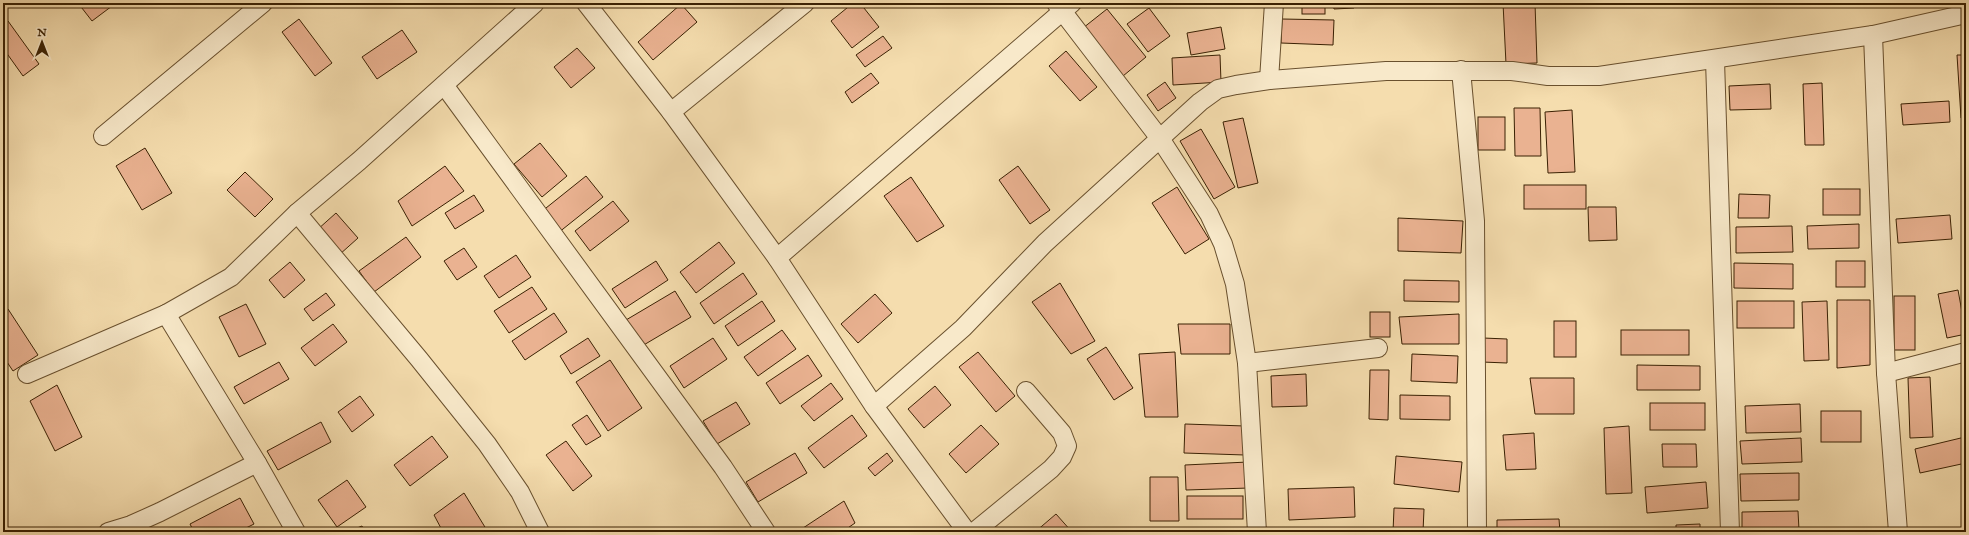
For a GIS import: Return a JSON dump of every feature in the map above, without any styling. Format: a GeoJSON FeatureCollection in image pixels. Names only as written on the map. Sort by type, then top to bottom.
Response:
{"type":"FeatureCollection","features":[{"type":"Feature","properties":{"kind":"street"},"geometry":{"type":"LineString","coordinates":[[103,136],[263,3]]}},
{"type":"Feature","properties":{"kind":"street"},"geometry":{"type":"LineString","coordinates":[[27,374],[166,314],[231,277],[297,213],[444,85],[535,3]]}},
{"type":"Feature","properties":{"kind":"street"},"geometry":{"type":"LineString","coordinates":[[586,3],[671,112],[777,258],[874,406],[967,532]]}},
{"type":"Feature","properties":{"kind":"street"},"geometry":{"type":"LineString","coordinates":[[671,112],[804,3]]}},
{"type":"Feature","properties":{"kind":"street"},"geometry":{"type":"LineString","coordinates":[[1269,80],[1274,3]]}},
{"type":"Feature","properties":{"kind":"street"},"geometry":{"type":"LineString","coordinates":[[777,258],[1063,6],[1161,140],[1209,214],[1223,244],[1235,284],[1247,363],[1257,532]]}},
{"type":"Feature","properties":{"kind":"street"},"geometry":{"type":"LineString","coordinates":[[874,406],[963,328],[1045,243],[1161,140],[1200,102],[1218,89],[1269,80],[1386,71],[1512,71],[1548,76],[1599,76],[1715,60],[1873,35],[1966,14]]}},
{"type":"Feature","properties":{"kind":"street"},"geometry":{"type":"LineString","coordinates":[[1873,35],[1886,373],[1898,532]]}},
{"type":"Feature","properties":{"kind":"street"},"geometry":{"type":"LineString","coordinates":[[1715,60],[1730,532]]}},
{"type":"Feature","properties":{"kind":"street"},"geometry":{"type":"LineString","coordinates":[[1461,70],[1475,221],[1477,532]]}},
{"type":"Feature","properties":{"kind":"street"},"geometry":{"type":"LineString","coordinates":[[444,85],[724,467],[766,532]]}},
{"type":"Feature","properties":{"kind":"street"},"geometry":{"type":"LineString","coordinates":[[297,213],[420,359],[487,444],[520,492],[540,532]]}},
{"type":"Feature","properties":{"kind":"street"},"geometry":{"type":"LineString","coordinates":[[166,314],[257,463],[296,532]]}},
{"type":"Feature","properties":{"kind":"street"},"geometry":{"type":"LineString","coordinates":[[1247,363],[1378,348]]}},
{"type":"Feature","properties":{"kind":"street"},"geometry":{"type":"LineString","coordinates":[[1886,373],[1966,352]]}},
{"type":"Feature","properties":{"kind":"street"},"geometry":{"type":"LineString","coordinates":[[974,532],[1051,469],[1062,457],[1067,446],[1062,433],[1026,391]]}},
{"type":"Feature","properties":{"kind":"street"},"geometry":{"type":"LineString","coordinates":[[108,532],[131,526],[257,463]]}},
{"type":"Feature","properties":{"kind":"building"},"geometry":{"type":"Polygon","coordinates":[[[78,3],[110,3],[112,6],[92,21],[78,3]]]}},
{"type":"Feature","properties":{"kind":"building"},"geometry":{"type":"Polygon","coordinates":[[[591,3],[608,3],[597,11],[591,3]]]}},
{"type":"Feature","properties":{"kind":"building"},"geometry":{"type":"Polygon","coordinates":[[[853,3],[860,3],[879,27],[852,48],[831,21],[853,3]]]}},
{"type":"Feature","properties":{"kind":"building"},"geometry":{"type":"Polygon","coordinates":[[[1198,3],[1207,3],[1201,7],[1198,3]]]}},
{"type":"Feature","properties":{"kind":"building"},"geometry":{"type":"Polygon","coordinates":[[[1302,3],[1325,3],[1325,14],[1302,14],[1302,3]]]}},
{"type":"Feature","properties":{"kind":"building"},"geometry":{"type":"Polygon","coordinates":[[[1333,3],[1353,3],[1354,8],[1334,9],[1333,3]]]}},
{"type":"Feature","properties":{"kind":"building"},"geometry":{"type":"Polygon","coordinates":[[[1503,3],[1535,3],[1537,63],[1506,64],[1503,3]]]}},
{"type":"Feature","properties":{"kind":"building"},"geometry":{"type":"Polygon","coordinates":[[[681,4],[697,22],[653,60],[638,42],[681,4]]]}},
{"type":"Feature","properties":{"kind":"building"},"geometry":{"type":"Polygon","coordinates":[[[1149,8],[1170,36],[1148,52],[1127,24],[1149,8]]]}},
{"type":"Feature","properties":{"kind":"building"},"geometry":{"type":"Polygon","coordinates":[[[1107,9],[1146,57],[1123,76],[1083,28],[1107,9]]]}},
{"type":"Feature","properties":{"kind":"building"},"geometry":{"type":"Polygon","coordinates":[[[299,19],[332,63],[315,76],[282,32],[299,19]]]}},
{"type":"Feature","properties":{"kind":"building"},"geometry":{"type":"Polygon","coordinates":[[[1282,19],[1334,20],[1333,45],[1281,43],[1282,19]]]}},
{"type":"Feature","properties":{"kind":"building"},"geometry":{"type":"Polygon","coordinates":[[[8,21],[39,64],[23,76],[3,48],[3,25],[8,21]]]}},
{"type":"Feature","properties":{"kind":"building"},"geometry":{"type":"Polygon","coordinates":[[[1221,27],[1225,49],[1191,55],[1187,33],[1221,27]]]}},
{"type":"Feature","properties":{"kind":"building"},"geometry":{"type":"Polygon","coordinates":[[[402,30],[417,52],[377,79],[362,57],[402,30]]]}},
{"type":"Feature","properties":{"kind":"building"},"geometry":{"type":"Polygon","coordinates":[[[883,36],[892,48],[865,67],[856,55],[883,36]]]}},
{"type":"Feature","properties":{"kind":"building"},"geometry":{"type":"Polygon","coordinates":[[[577,48],[595,68],[571,88],[554,67],[577,48]]]}},
{"type":"Feature","properties":{"kind":"building"},"geometry":{"type":"Polygon","coordinates":[[[1066,51],[1097,87],[1080,101],[1049,66],[1066,51]]]}},
{"type":"Feature","properties":{"kind":"building"},"geometry":{"type":"Polygon","coordinates":[[[1220,55],[1221,82],[1173,85],[1172,58],[1220,55]]]}},
{"type":"Feature","properties":{"kind":"building"},"geometry":{"type":"Polygon","coordinates":[[[1957,55],[1966,55],[1966,118],[1961,118],[1957,55]]]}},
{"type":"Feature","properties":{"kind":"building"},"geometry":{"type":"Polygon","coordinates":[[[871,73],[879,83],[852,103],[845,92],[871,73]]]}},
{"type":"Feature","properties":{"kind":"building"},"geometry":{"type":"Polygon","coordinates":[[[1165,82],[1176,98],[1158,111],[1147,95],[1165,82]]]}},
{"type":"Feature","properties":{"kind":"building"},"geometry":{"type":"Polygon","coordinates":[[[1822,83],[1824,145],[1805,145],[1803,84],[1822,83]]]}},
{"type":"Feature","properties":{"kind":"building"},"geometry":{"type":"Polygon","coordinates":[[[1770,84],[1771,109],[1730,110],[1729,86],[1770,84]]]}},
{"type":"Feature","properties":{"kind":"building"},"geometry":{"type":"Polygon","coordinates":[[[1949,101],[1950,122],[1903,125],[1901,104],[1949,101]]]}},
{"type":"Feature","properties":{"kind":"building"},"geometry":{"type":"Polygon","coordinates":[[[1514,108],[1540,108],[1541,156],[1515,156],[1514,108]]]}},
{"type":"Feature","properties":{"kind":"building"},"geometry":{"type":"Polygon","coordinates":[[[1572,110],[1575,172],[1548,173],[1545,112],[1572,110]]]}},
{"type":"Feature","properties":{"kind":"building"},"geometry":{"type":"Polygon","coordinates":[[[1478,117],[1505,117],[1505,150],[1478,150],[1478,117]]]}},
{"type":"Feature","properties":{"kind":"building"},"geometry":{"type":"Polygon","coordinates":[[[1243,118],[1258,183],[1238,188],[1223,122],[1243,118]]]}},
{"type":"Feature","properties":{"kind":"building"},"geometry":{"type":"Polygon","coordinates":[[[1201,129],[1235,187],[1214,199],[1180,141],[1201,129]]]}},
{"type":"Feature","properties":{"kind":"building"},"geometry":{"type":"Polygon","coordinates":[[[540,143],[567,176],[542,197],[514,164],[540,143]]]}},
{"type":"Feature","properties":{"kind":"building"},"geometry":{"type":"Polygon","coordinates":[[[145,148],[172,193],[142,210],[116,166],[145,148]]]}},
{"type":"Feature","properties":{"kind":"building"},"geometry":{"type":"Polygon","coordinates":[[[445,166],[464,191],[412,226],[398,201],[445,166]]]}},
{"type":"Feature","properties":{"kind":"building"},"geometry":{"type":"Polygon","coordinates":[[[1018,166],[1050,210],[1030,224],[999,180],[1018,166]]]}},
{"type":"Feature","properties":{"kind":"building"},"geometry":{"type":"Polygon","coordinates":[[[245,172],[273,199],[255,217],[227,190],[245,172]]]}},
{"type":"Feature","properties":{"kind":"building"},"geometry":{"type":"Polygon","coordinates":[[[586,176],[603,197],[558,233],[541,212],[586,176]]]}},
{"type":"Feature","properties":{"kind":"building"},"geometry":{"type":"Polygon","coordinates":[[[911,177],[944,226],[917,242],[884,196],[911,177]]]}},
{"type":"Feature","properties":{"kind":"building"},"geometry":{"type":"Polygon","coordinates":[[[1524,185],[1586,185],[1586,209],[1524,209],[1524,185]]]}},
{"type":"Feature","properties":{"kind":"building"},"geometry":{"type":"Polygon","coordinates":[[[1177,187],[1209,239],[1185,254],[1152,203],[1177,187]]]}},
{"type":"Feature","properties":{"kind":"building"},"geometry":{"type":"Polygon","coordinates":[[[1823,189],[1860,189],[1860,215],[1823,215],[1823,189]]]}},
{"type":"Feature","properties":{"kind":"building"},"geometry":{"type":"Polygon","coordinates":[[[1739,194],[1770,195],[1769,218],[1738,218],[1739,194]]]}},
{"type":"Feature","properties":{"kind":"building"},"geometry":{"type":"Polygon","coordinates":[[[474,195],[484,211],[455,229],[445,213],[474,195]]]}},
{"type":"Feature","properties":{"kind":"building"},"geometry":{"type":"Polygon","coordinates":[[[613,201],[629,221],[590,251],[575,231],[613,201]]]}},
{"type":"Feature","properties":{"kind":"building"},"geometry":{"type":"Polygon","coordinates":[[[1588,207],[1616,207],[1617,240],[1589,241],[1588,207]]]}},
{"type":"Feature","properties":{"kind":"building"},"geometry":{"type":"Polygon","coordinates":[[[336,213],[358,238],[339,255],[317,230],[336,213]]]}},
{"type":"Feature","properties":{"kind":"building"},"geometry":{"type":"Polygon","coordinates":[[[1950,215],[1952,239],[1898,243],[1896,219],[1950,215]]]}},
{"type":"Feature","properties":{"kind":"building"},"geometry":{"type":"Polygon","coordinates":[[[1398,218],[1463,221],[1461,253],[1398,251],[1398,218]]]}},
{"type":"Feature","properties":{"kind":"building"},"geometry":{"type":"Polygon","coordinates":[[[1859,224],[1859,248],[1808,249],[1807,226],[1859,224]]]}},
{"type":"Feature","properties":{"kind":"building"},"geometry":{"type":"Polygon","coordinates":[[[1792,226],[1793,252],[1736,253],[1736,227],[1792,226]]]}},
{"type":"Feature","properties":{"kind":"building"},"geometry":{"type":"Polygon","coordinates":[[[406,237],[421,257],[374,292],[359,271],[406,237]]]}},
{"type":"Feature","properties":{"kind":"building"},"geometry":{"type":"Polygon","coordinates":[[[719,242],[735,263],[696,293],[680,272],[719,242]]]}},
{"type":"Feature","properties":{"kind":"building"},"geometry":{"type":"Polygon","coordinates":[[[464,248],[477,267],[457,280],[444,261],[464,248]]]}},
{"type":"Feature","properties":{"kind":"building"},"geometry":{"type":"Polygon","coordinates":[[[516,255],[531,277],[499,298],[484,276],[516,255]]]}},
{"type":"Feature","properties":{"kind":"building"},"geometry":{"type":"Polygon","coordinates":[[[656,261],[668,280],[625,308],[612,289],[656,261]]]}},
{"type":"Feature","properties":{"kind":"building"},"geometry":{"type":"Polygon","coordinates":[[[1836,261],[1865,261],[1865,287],[1836,287],[1836,261]]]}},
{"type":"Feature","properties":{"kind":"building"},"geometry":{"type":"Polygon","coordinates":[[[290,262],[305,280],[284,298],[269,280],[290,262]]]}},
{"type":"Feature","properties":{"kind":"building"},"geometry":{"type":"Polygon","coordinates":[[[1734,263],[1793,264],[1793,289],[1734,288],[1734,263]]]}},
{"type":"Feature","properties":{"kind":"building"},"geometry":{"type":"Polygon","coordinates":[[[743,273],[757,294],[714,324],[700,303],[743,273]]]}},
{"type":"Feature","properties":{"kind":"building"},"geometry":{"type":"Polygon","coordinates":[[[1404,280],[1459,281],[1459,302],[1404,301],[1404,280]]]}},
{"type":"Feature","properties":{"kind":"building"},"geometry":{"type":"Polygon","coordinates":[[[1060,283],[1095,341],[1071,354],[1032,302],[1060,283]]]}},
{"type":"Feature","properties":{"kind":"building"},"geometry":{"type":"Polygon","coordinates":[[[532,287],[547,309],[509,333],[494,311],[532,287]]]}},
{"type":"Feature","properties":{"kind":"building"},"geometry":{"type":"Polygon","coordinates":[[[1958,290],[1966,334],[1947,338],[1938,294],[1958,290]]]}},
{"type":"Feature","properties":{"kind":"building"},"geometry":{"type":"Polygon","coordinates":[[[675,291],[691,317],[642,346],[626,320],[675,291]]]}},
{"type":"Feature","properties":{"kind":"building"},"geometry":{"type":"Polygon","coordinates":[[[326,293],[335,305],[313,321],[304,309],[326,293]]]}},
{"type":"Feature","properties":{"kind":"building"},"geometry":{"type":"Polygon","coordinates":[[[875,294],[892,313],[858,343],[841,324],[875,294]]]}},
{"type":"Feature","properties":{"kind":"building"},"geometry":{"type":"Polygon","coordinates":[[[1894,296],[1915,296],[1915,350],[1894,350],[1894,296]]]}},
{"type":"Feature","properties":{"kind":"building"},"geometry":{"type":"Polygon","coordinates":[[[1837,300],[1870,300],[1870,365],[1837,368],[1837,300]]]}},
{"type":"Feature","properties":{"kind":"building"},"geometry":{"type":"Polygon","coordinates":[[[762,301],[775,321],[738,346],[725,326],[762,301]]]}},
{"type":"Feature","properties":{"kind":"building"},"geometry":{"type":"Polygon","coordinates":[[[1737,301],[1794,301],[1794,328],[1737,328],[1737,301]]]}},
{"type":"Feature","properties":{"kind":"building"},"geometry":{"type":"Polygon","coordinates":[[[1827,301],[1829,360],[1804,361],[1802,302],[1827,301]]]}},
{"type":"Feature","properties":{"kind":"building"},"geometry":{"type":"Polygon","coordinates":[[[246,304],[266,344],[239,357],[219,317],[246,304]]]}},
{"type":"Feature","properties":{"kind":"building"},"geometry":{"type":"Polygon","coordinates":[[[8,309],[38,355],[13,371],[3,356],[3,312],[8,309]]]}},
{"type":"Feature","properties":{"kind":"building"},"geometry":{"type":"Polygon","coordinates":[[[1370,312],[1390,312],[1390,337],[1370,337],[1370,312]]]}},
{"type":"Feature","properties":{"kind":"building"},"geometry":{"type":"Polygon","coordinates":[[[554,313],[567,332],[525,360],[512,341],[554,313]]]}},
{"type":"Feature","properties":{"kind":"building"},"geometry":{"type":"Polygon","coordinates":[[[1459,314],[1459,344],[1402,344],[1399,317],[1459,314]]]}},
{"type":"Feature","properties":{"kind":"building"},"geometry":{"type":"Polygon","coordinates":[[[1554,321],[1576,321],[1576,357],[1554,357],[1554,321]]]}},
{"type":"Feature","properties":{"kind":"building"},"geometry":{"type":"Polygon","coordinates":[[[333,324],[347,342],[315,366],[301,348],[333,324]]]}},
{"type":"Feature","properties":{"kind":"building"},"geometry":{"type":"Polygon","coordinates":[[[1178,324],[1230,324],[1230,354],[1181,354],[1178,324]]]}},
{"type":"Feature","properties":{"kind":"building"},"geometry":{"type":"Polygon","coordinates":[[[782,330],[796,349],[758,376],[744,357],[782,330]]]}},
{"type":"Feature","properties":{"kind":"building"},"geometry":{"type":"Polygon","coordinates":[[[1621,330],[1689,330],[1689,355],[1621,355],[1621,330]]]}},
{"type":"Feature","properties":{"kind":"building"},"geometry":{"type":"Polygon","coordinates":[[[588,338],[600,356],[571,374],[560,356],[588,338]]]}},
{"type":"Feature","properties":{"kind":"building"},"geometry":{"type":"Polygon","coordinates":[[[713,338],[727,359],[684,388],[670,366],[713,338]]]}},
{"type":"Feature","properties":{"kind":"building"},"geometry":{"type":"Polygon","coordinates":[[[1483,338],[1507,339],[1507,363],[1482,362],[1483,338]]]}},
{"type":"Feature","properties":{"kind":"building"},"geometry":{"type":"Polygon","coordinates":[[[1106,347],[1133,388],[1114,400],[1087,359],[1106,347]]]}},
{"type":"Feature","properties":{"kind":"building"},"geometry":{"type":"Polygon","coordinates":[[[978,352],[1015,396],[996,412],[959,367],[978,352]]]}},
{"type":"Feature","properties":{"kind":"building"},"geometry":{"type":"Polygon","coordinates":[[[1175,352],[1178,417],[1145,417],[1139,354],[1175,352]]]}},
{"type":"Feature","properties":{"kind":"building"},"geometry":{"type":"Polygon","coordinates":[[[1412,354],[1458,356],[1457,383],[1411,381],[1412,354]]]}},
{"type":"Feature","properties":{"kind":"building"},"geometry":{"type":"Polygon","coordinates":[[[808,355],[822,376],[780,404],[766,383],[808,355]]]}},
{"type":"Feature","properties":{"kind":"building"},"geometry":{"type":"Polygon","coordinates":[[[610,360],[642,408],[608,431],[576,382],[610,360]]]}},
{"type":"Feature","properties":{"kind":"building"},"geometry":{"type":"Polygon","coordinates":[[[279,362],[289,379],[244,404],[234,387],[279,362]]]}},
{"type":"Feature","properties":{"kind":"building"},"geometry":{"type":"Polygon","coordinates":[[[1637,365],[1700,366],[1700,390],[1637,390],[1637,365]]]}},
{"type":"Feature","properties":{"kind":"building"},"geometry":{"type":"Polygon","coordinates":[[[1370,370],[1389,370],[1388,420],[1369,419],[1370,370]]]}},
{"type":"Feature","properties":{"kind":"building"},"geometry":{"type":"Polygon","coordinates":[[[1306,374],[1307,406],[1272,407],[1271,376],[1306,374]]]}},
{"type":"Feature","properties":{"kind":"building"},"geometry":{"type":"Polygon","coordinates":[[[1930,377],[1933,437],[1910,438],[1908,378],[1930,377]]]}},
{"type":"Feature","properties":{"kind":"building"},"geometry":{"type":"Polygon","coordinates":[[[1530,378],[1574,378],[1574,414],[1535,414],[1530,378]]]}},
{"type":"Feature","properties":{"kind":"building"},"geometry":{"type":"Polygon","coordinates":[[[831,383],[843,399],[814,421],[801,406],[831,383]]]}},
{"type":"Feature","properties":{"kind":"building"},"geometry":{"type":"Polygon","coordinates":[[[57,385],[82,437],[55,451],[30,401],[57,385]]]}},
{"type":"Feature","properties":{"kind":"building"},"geometry":{"type":"Polygon","coordinates":[[[935,386],[951,405],[924,428],[908,409],[935,386]]]}},
{"type":"Feature","properties":{"kind":"building"},"geometry":{"type":"Polygon","coordinates":[[[1400,395],[1450,396],[1450,420],[1400,419],[1400,395]]]}},
{"type":"Feature","properties":{"kind":"building"},"geometry":{"type":"Polygon","coordinates":[[[360,396],[374,415],[352,432],[338,412],[360,396]]]}},
{"type":"Feature","properties":{"kind":"building"},"geometry":{"type":"Polygon","coordinates":[[[736,402],[750,424],[717,444],[703,421],[736,402]]]}},
{"type":"Feature","properties":{"kind":"building"},"geometry":{"type":"Polygon","coordinates":[[[1650,403],[1705,403],[1705,430],[1650,430],[1650,403]]]}},
{"type":"Feature","properties":{"kind":"building"},"geometry":{"type":"Polygon","coordinates":[[[1800,404],[1801,432],[1746,433],[1745,406],[1800,404]]]}},
{"type":"Feature","properties":{"kind":"building"},"geometry":{"type":"Polygon","coordinates":[[[1821,411],[1861,411],[1861,442],[1821,442],[1821,411]]]}},
{"type":"Feature","properties":{"kind":"building"},"geometry":{"type":"Polygon","coordinates":[[[587,415],[601,436],[586,445],[572,425],[587,415]]]}},
{"type":"Feature","properties":{"kind":"building"},"geometry":{"type":"Polygon","coordinates":[[[852,415],[867,436],[824,468],[808,448],[852,415]]]}},
{"type":"Feature","properties":{"kind":"building"},"geometry":{"type":"Polygon","coordinates":[[[321,422],[331,442],[278,470],[267,451],[321,422]]]}},
{"type":"Feature","properties":{"kind":"building"},"geometry":{"type":"Polygon","coordinates":[[[1185,424],[1245,426],[1245,455],[1184,453],[1185,424]]]}},
{"type":"Feature","properties":{"kind":"building"},"geometry":{"type":"Polygon","coordinates":[[[981,425],[999,444],[966,473],[949,454],[981,425]]]}},
{"type":"Feature","properties":{"kind":"building"},"geometry":{"type":"Polygon","coordinates":[[[1629,426],[1632,493],[1606,494],[1604,428],[1629,426]]]}},
{"type":"Feature","properties":{"kind":"building"},"geometry":{"type":"Polygon","coordinates":[[[1534,433],[1536,469],[1506,470],[1503,435],[1534,433]]]}},
{"type":"Feature","properties":{"kind":"building"},"geometry":{"type":"Polygon","coordinates":[[[432,436],[448,457],[410,486],[394,465],[432,436]]]}},
{"type":"Feature","properties":{"kind":"building"},"geometry":{"type":"Polygon","coordinates":[[[1965,437],[1966,463],[1920,473],[1915,449],[1965,437]]]}},
{"type":"Feature","properties":{"kind":"building"},"geometry":{"type":"Polygon","coordinates":[[[1801,438],[1802,462],[1742,464],[1740,441],[1801,438]]]}},
{"type":"Feature","properties":{"kind":"building"},"geometry":{"type":"Polygon","coordinates":[[[566,441],[592,476],[573,491],[546,455],[566,441]]]}},
{"type":"Feature","properties":{"kind":"building"},"geometry":{"type":"Polygon","coordinates":[[[1662,444],[1696,444],[1697,467],[1663,467],[1662,444]]]}},
{"type":"Feature","properties":{"kind":"building"},"geometry":{"type":"Polygon","coordinates":[[[795,453],[807,473],[758,502],[746,482],[795,453]]]}},
{"type":"Feature","properties":{"kind":"building"},"geometry":{"type":"Polygon","coordinates":[[[887,453],[893,461],[875,476],[868,468],[887,453]]]}},
{"type":"Feature","properties":{"kind":"building"},"geometry":{"type":"Polygon","coordinates":[[[1396,456],[1462,462],[1459,492],[1394,484],[1396,456]]]}},
{"type":"Feature","properties":{"kind":"building"},"geometry":{"type":"Polygon","coordinates":[[[1248,462],[1249,488],[1186,490],[1185,465],[1248,462]]]}},
{"type":"Feature","properties":{"kind":"building"},"geometry":{"type":"Polygon","coordinates":[[[1799,473],[1799,500],[1741,501],[1740,474],[1799,473]]]}},
{"type":"Feature","properties":{"kind":"building"},"geometry":{"type":"Polygon","coordinates":[[[1150,477],[1178,477],[1179,521],[1150,521],[1150,477]]]}},
{"type":"Feature","properties":{"kind":"building"},"geometry":{"type":"Polygon","coordinates":[[[347,480],[366,507],[337,527],[318,500],[347,480]]]}},
{"type":"Feature","properties":{"kind":"building"},"geometry":{"type":"Polygon","coordinates":[[[1706,482],[1708,508],[1647,513],[1645,487],[1706,482]]]}},
{"type":"Feature","properties":{"kind":"building"},"geometry":{"type":"Polygon","coordinates":[[[1354,487],[1355,517],[1289,520],[1288,489],[1354,487]]]}},
{"type":"Feature","properties":{"kind":"building"},"geometry":{"type":"Polygon","coordinates":[[[464,493],[488,532],[443,532],[434,515],[464,493]]]}},
{"type":"Feature","properties":{"kind":"building"},"geometry":{"type":"Polygon","coordinates":[[[1187,496],[1243,496],[1243,519],[1187,519],[1187,496]]]}},
{"type":"Feature","properties":{"kind":"building"},"geometry":{"type":"Polygon","coordinates":[[[240,498],[254,524],[238,532],[194,532],[190,524],[240,498]]]}},
{"type":"Feature","properties":{"kind":"building"},"geometry":{"type":"Polygon","coordinates":[[[844,501],[855,523],[842,532],[797,532],[844,501]]]}},
{"type":"Feature","properties":{"kind":"building"},"geometry":{"type":"Polygon","coordinates":[[[1394,508],[1424,509],[1423,532],[1393,532],[1394,508]]]}},
{"type":"Feature","properties":{"kind":"building"},"geometry":{"type":"Polygon","coordinates":[[[1798,511],[1799,530],[1742,531],[1742,512],[1798,511]]]}},
{"type":"Feature","properties":{"kind":"building"},"geometry":{"type":"Polygon","coordinates":[[[1056,514],[1072,532],[1035,532],[1056,514]]]}},
{"type":"Feature","properties":{"kind":"building"},"geometry":{"type":"Polygon","coordinates":[[[1559,519],[1560,532],[1497,532],[1497,520],[1559,519]]]}},
{"type":"Feature","properties":{"kind":"building"},"geometry":{"type":"Polygon","coordinates":[[[1700,524],[1700,532],[1676,532],[1676,525],[1700,524]]]}},
{"type":"Feature","properties":{"kind":"building"},"geometry":{"type":"Polygon","coordinates":[[[362,526],[365,532],[347,532],[362,526]]]}},
{"type":"Feature","properties":{"kind":"building"},"geometry":{"type":"Polygon","coordinates":[[[1966,528],[1966,532],[1954,532],[1966,528]]]}},
{"type":"Feature","properties":{"kind":"building"},"geometry":{"type":"Polygon","coordinates":[[[1151,530],[1177,530],[1177,532],[1151,532],[1151,530]]]}},
{"type":"Feature","properties":{"kind":"building"},"geometry":{"type":"Polygon","coordinates":[[[1220,530],[1249,530],[1249,532],[1220,532],[1220,530]]]}}]}
